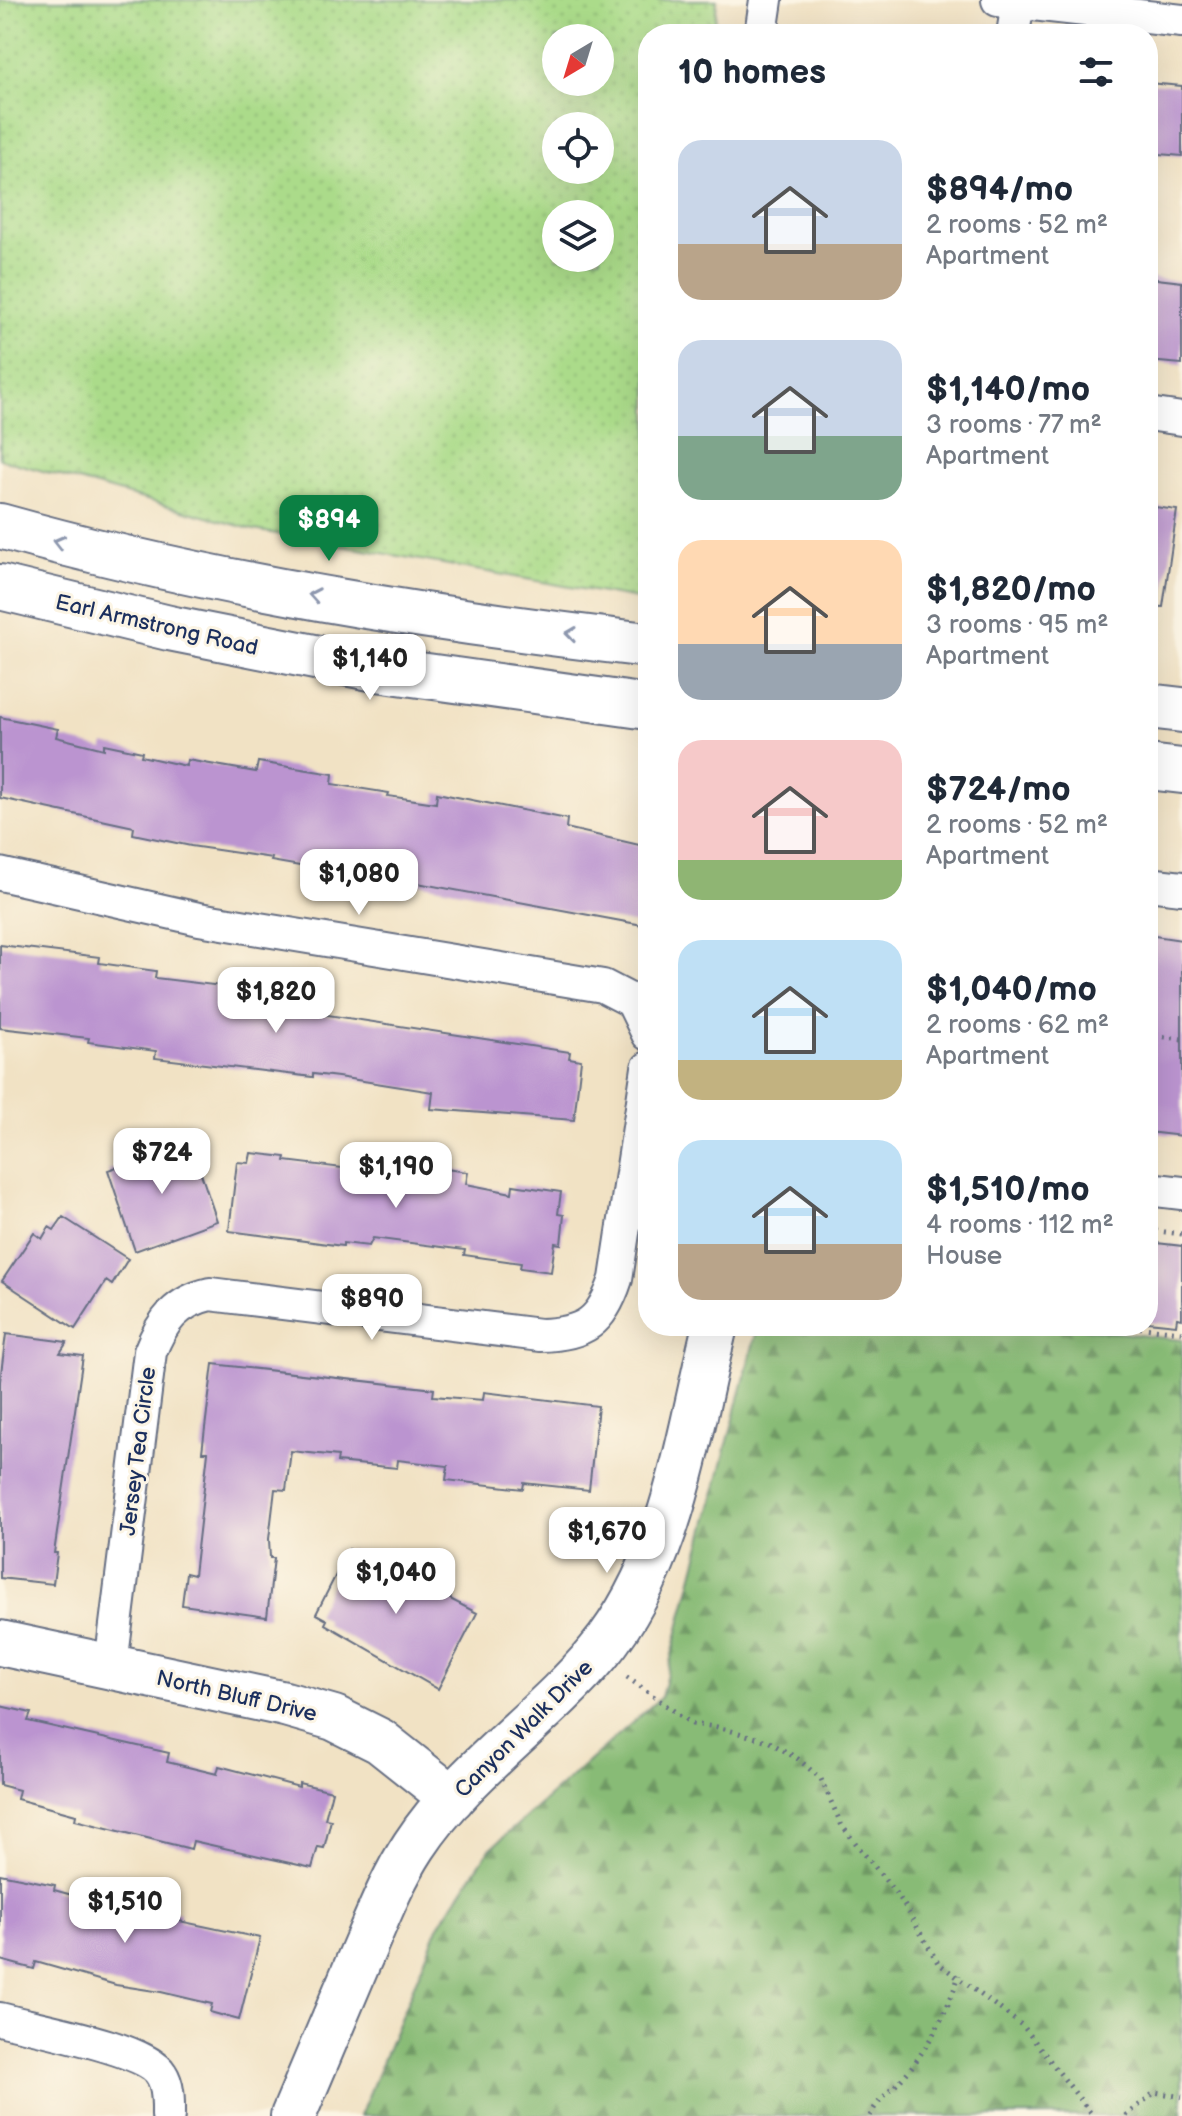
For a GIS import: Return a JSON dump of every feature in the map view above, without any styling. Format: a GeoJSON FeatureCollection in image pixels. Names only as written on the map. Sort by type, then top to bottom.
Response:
{"type":"FeatureCollection","features":[{"type":"Feature","properties":{"kind":"main road"},"geometry":{"type":"LineString","coordinates":[[0,526],[141,562],[270,588],[638,643]]}},
{"type":"Feature","properties":{"kind":"main road","name":"Earl Armstrong Road"},"geometry":{"type":"LineString","coordinates":[[0,587],[266,648],[638,706]]}},
{"type":"Feature","properties":{"kind":"main road"},"geometry":{"type":"LineString","coordinates":[[485,684],[638,733]]}},
{"type":"Feature","properties":{"kind":"main road"},"geometry":{"type":"LineString","coordinates":[[1158,707],[1182,710]]}},
{"type":"Feature","properties":{"kind":"main road"},"geometry":{"type":"LineString","coordinates":[[1158,768],[1182,771]]}},
{"type":"Feature","properties":{"kind":"main road","name":"Canyon Walk Drive"},"geometry":{"type":"LineString","coordinates":[[293,2116],[389,1889],[416,1842],[452,1798],[555,1700],[599,1652],[623,1617],[652,1563],[672,1507],[713,1336]]}},
{"type":"Feature","properties":{"kind":"main road","name":"North Bluff Drive"},"geometry":{"type":"LineString","coordinates":[[0,1643],[285,1704],[353,1725],[380,1741],[452,1798]]}},
{"type":"Feature","properties":{"kind":"street"},"geometry":{"type":"LineString","coordinates":[[762,24],[766,0]]}},
{"type":"Feature","properties":{"kind":"street"},"geometry":{"type":"LineString","coordinates":[[1010,12],[1182,21]]}},
{"type":"Feature","properties":{"kind":"street"},"geometry":{"type":"LineString","coordinates":[[1158,415],[1182,419]]}},
{"type":"Feature","properties":{"kind":"street"},"geometry":{"type":"LineString","coordinates":[[0,874],[199,919],[603,986],[632,1001],[638,1013]]}},
{"type":"Feature","properties":{"kind":"street"},"geometry":{"type":"LineString","coordinates":[[1158,885],[1182,888]]}},
{"type":"Feature","properties":{"kind":"street","name":"Jersey Tea Circle"},"geometry":{"type":"LineString","coordinates":[[111,1665],[150,1352],[165,1320],[176,1307],[191,1298],[210,1294],[540,1335],[568,1334],[587,1326],[607,1306],[616,1279],[638,1134]]}},
{"type":"Feature","properties":{"kind":"street"},"geometry":{"type":"LineString","coordinates":[[1158,1190],[1182,1193]]}},
{"type":"Feature","properties":{"kind":"street"},"geometry":{"type":"LineString","coordinates":[[0,2019],[141,2056],[161,2073],[168,2094],[168,2116]]}},
{"type":"Feature","properties":{"kind":"path"},"geometry":{"type":"LineString","coordinates":[[1158,1036],[1182,1039]]}},
{"type":"Feature","properties":{"kind":"path"},"geometry":{"type":"LineString","coordinates":[[1158,1231],[1182,1234]]}},
{"type":"Feature","properties":{"kind":"path"},"geometry":{"type":"LineString","coordinates":[[1158,1330],[1182,1332]]}},
{"type":"Feature","properties":{"kind":"path"},"geometry":{"type":"LineString","coordinates":[[627,1677],[692,1724],[768,1741],[798,1759],[821,1779],[842,1826],[902,1901],[938,1963],[959,1975],[1023,2026],[1093,2116]]}},
{"type":"Feature","properties":{"kind":"path"},"geometry":{"type":"LineString","coordinates":[[870,2116],[877,2100],[902,2080],[921,2056],[953,1995],[959,1975]]}},
{"type":"Feature","properties":{"kind":"path"},"geometry":{"type":"LineString","coordinates":[[1126,2116],[1155,2092],[1182,2097]]}},
{"type":"Feature","properties":{"kind":"green space"},"geometry":{"type":"Polygon","coordinates":[[[0,0],[717,0],[715,24],[638,24],[638,599],[254,530],[0,459],[0,0]]]}},
{"type":"Feature","properties":{"kind":"green space"},"geometry":{"type":"Polygon","coordinates":[[[755,1336],[1148,1336],[1182,1340],[1182,2116],[360,2116],[438,1927],[489,1850],[661,1697],[755,1336]]]}},
{"type":"Feature","properties":{"kind":"building"},"geometry":{"type":"Polygon","coordinates":[[[1158,84],[1182,86],[1182,156],[1158,154],[1158,84]]]}},
{"type":"Feature","properties":{"kind":"building"},"geometry":{"type":"Polygon","coordinates":[[[1158,279],[1182,282],[1182,364],[1158,362],[1158,279]]]}},
{"type":"Feature","properties":{"kind":"building"},"geometry":{"type":"Polygon","coordinates":[[[1158,507],[1177,510],[1163,607],[1158,607],[1158,507]]]}},
{"type":"Feature","properties":{"kind":"building"},"geometry":{"type":"Polygon","coordinates":[[[0,717],[58,729],[56,737],[104,749],[104,744],[142,752],[141,756],[186,766],[187,760],[256,772],[258,762],[333,774],[332,784],[389,793],[388,796],[436,803],[437,793],[567,819],[566,828],[638,845],[638,924],[396,879],[397,875],[347,866],[346,874],[271,861],[272,858],[191,846],[133,834],[134,827],[0,798],[0,717]]]}},
{"type":"Feature","properties":{"kind":"building"},"geometry":{"type":"Polygon","coordinates":[[[1158,936],[1182,940],[1182,1136],[1158,1133],[1158,936]]]}},
{"type":"Feature","properties":{"kind":"building"},"geometry":{"type":"Polygon","coordinates":[[[0,945],[100,957],[99,963],[156,971],[155,978],[280,993],[279,999],[322,1005],[321,1014],[570,1052],[569,1058],[581,1060],[574,1120],[431,1109],[433,1092],[338,1077],[313,1074],[313,1077],[155,1058],[156,1051],[88,1042],[89,1038],[0,1028],[0,945]]]}},
{"type":"Feature","properties":{"kind":"building"},"geometry":{"type":"Polygon","coordinates":[[[190,1141],[217,1221],[135,1251],[108,1170],[190,1141]]]}},
{"type":"Feature","properties":{"kind":"building"},"geometry":{"type":"Polygon","coordinates":[[[251,1153],[286,1157],[285,1161],[391,1174],[393,1162],[468,1172],[466,1184],[512,1193],[513,1185],[561,1192],[558,1214],[564,1215],[561,1244],[555,1243],[551,1272],[520,1268],[521,1263],[464,1255],[465,1250],[373,1238],[369,1246],[343,1243],[343,1246],[229,1231],[237,1162],[249,1163],[251,1153]]]}},
{"type":"Feature","properties":{"kind":"building"},"geometry":{"type":"Polygon","coordinates":[[[63,1217],[128,1259],[112,1285],[106,1281],[75,1329],[2,1281],[34,1233],[42,1239],[49,1227],[54,1230],[63,1217]]]}},
{"type":"Feature","properties":{"kind":"building"},"geometry":{"type":"Polygon","coordinates":[[[1158,1243],[1182,1246],[1182,1319],[1177,1318],[1176,1325],[1158,1323],[1158,1243]]]}},
{"type":"Feature","properties":{"kind":"building"},"geometry":{"type":"Polygon","coordinates":[[[6,1334],[67,1342],[60,1353],[83,1356],[54,1553],[57,1553],[53,1584],[0,1578],[0,1381],[6,1334]]]}},
{"type":"Feature","properties":{"kind":"building"},"geometry":{"type":"Polygon","coordinates":[[[213,1364],[434,1389],[433,1396],[483,1400],[484,1392],[598,1406],[589,1490],[524,1483],[523,1489],[446,1480],[448,1466],[398,1460],[397,1468],[337,1462],[338,1456],[291,1451],[286,1490],[275,1489],[269,1539],[270,1558],[274,1558],[267,1617],[182,1605],[186,1573],[194,1575],[208,1452],[202,1452],[213,1364]]]}},
{"type":"Feature","properties":{"kind":"building"},"geometry":{"type":"Polygon","coordinates":[[[349,1549],[362,1556],[364,1552],[451,1596],[450,1599],[477,1613],[438,1689],[325,1624],[327,1620],[316,1614],[349,1549]]]}},
{"type":"Feature","properties":{"kind":"building"},"geometry":{"type":"Polygon","coordinates":[[[0,1706],[31,1713],[28,1721],[169,1753],[167,1762],[217,1774],[219,1766],[299,1787],[299,1783],[332,1791],[325,1819],[331,1820],[324,1848],[318,1847],[312,1868],[193,1841],[191,1849],[75,1820],[76,1815],[17,1799],[19,1790],[0,1785],[0,1706]]]}},
{"type":"Feature","properties":{"kind":"building"},"geometry":{"type":"Polygon","coordinates":[[[0,1874],[55,1885],[54,1890],[115,1907],[116,1899],[180,1913],[179,1921],[260,1938],[239,2020],[210,2012],[212,2004],[116,1985],[36,1962],[34,1969],[0,1960],[0,1874]]]}}]}
